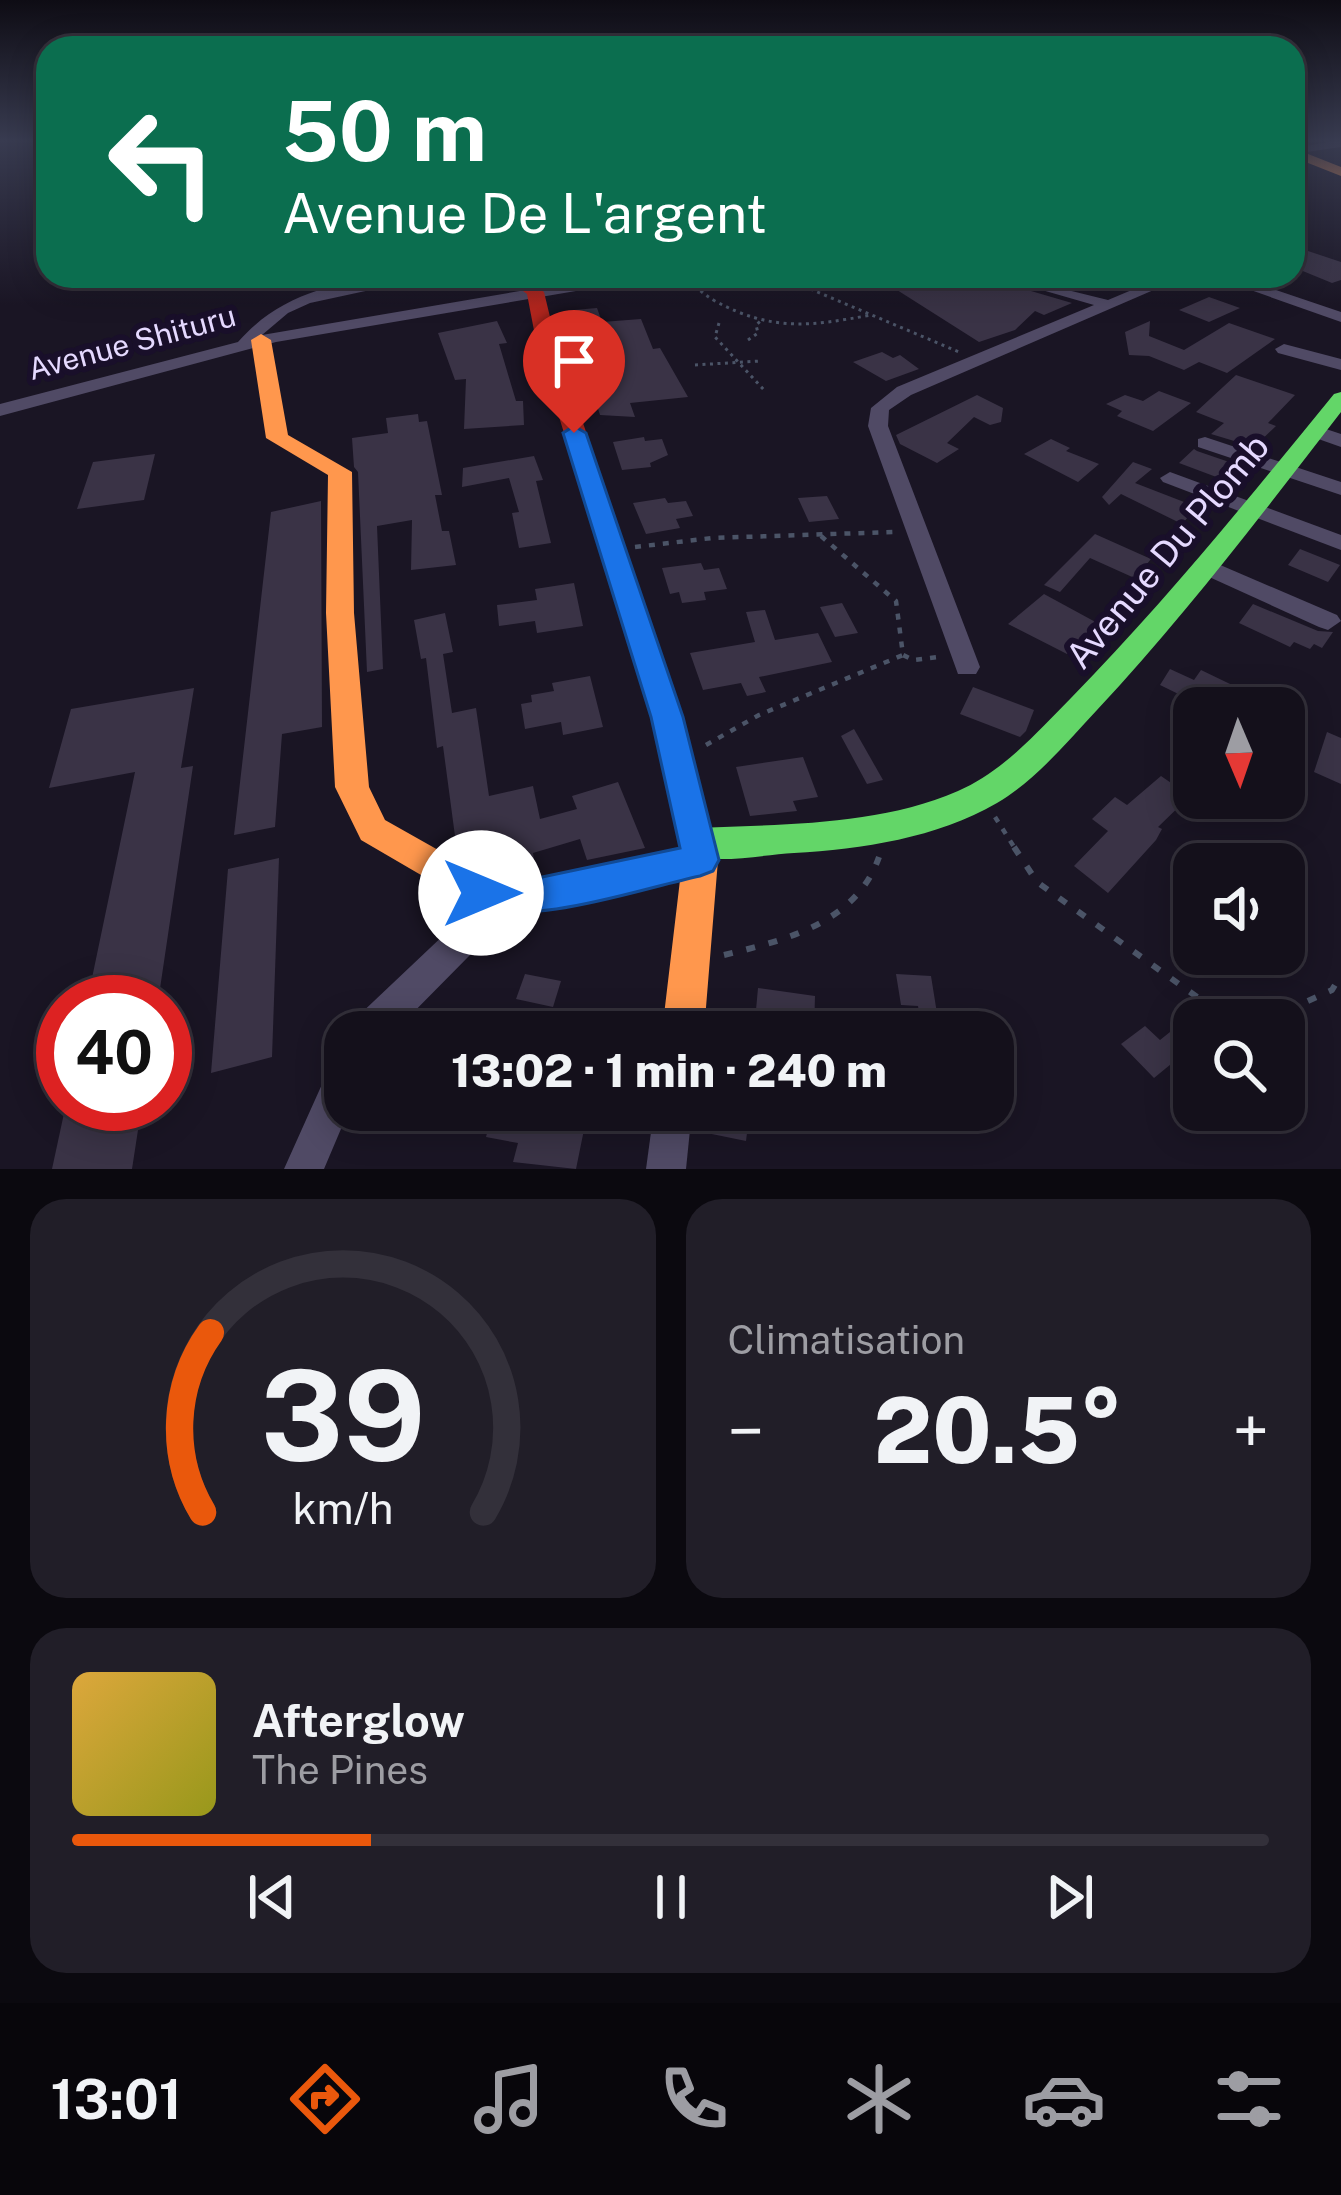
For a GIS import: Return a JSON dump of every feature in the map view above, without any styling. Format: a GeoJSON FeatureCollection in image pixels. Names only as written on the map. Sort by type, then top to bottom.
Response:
{"type":"FeatureCollection","features":[{"type":"Feature","properties":{"kind":"street"},"geometry":{"type":"LineString","coordinates":[[347,288],[287,304],[253,342],[277,438],[340,472],[352,787],[373,830],[481,893],[528,896],[699,851],[883,828],[984,796]]}},
{"type":"Feature","properties":{"kind":"street","name":"Avenue Shituru"},"geometry":{"type":"LineString","coordinates":[[0,410],[253,342],[505,288]]}},
{"type":"Feature","properties":{"kind":"street"},"geometry":{"type":"LineString","coordinates":[[525,288],[615,550],[699,851],[686,1011]]}},
{"type":"Feature","properties":{"kind":"street"},"geometry":{"type":"LineString","coordinates":[[1051,288],[1110,304]]}},
{"type":"Feature","properties":{"kind":"street"},"geometry":{"type":"LineString","coordinates":[[968,667],[878,426],[880,408],[904,392],[1149,288]]}},
{"type":"Feature","properties":{"kind":"street"},"geometry":{"type":"LineString","coordinates":[[1256,288],[1341,316]]}},
{"type":"Feature","properties":{"kind":"street"},"geometry":{"type":"LineString","coordinates":[[1283,349],[1341,365]]}},
{"type":"Feature","properties":{"kind":"street","name":"Avenue Du Plomb"},"geometry":{"type":"LineString","coordinates":[[984,796],[1045,747],[1150,637],[1341,398]]}},
{"type":"Feature","properties":{"kind":"street"},"geometry":{"type":"LineString","coordinates":[[1314,431],[1341,441]]}},
{"type":"Feature","properties":{"kind":"street"},"geometry":{"type":"LineString","coordinates":[[1205,443],[1285,466],[1341,489]]}},
{"type":"Feature","properties":{"kind":"street"},"geometry":{"type":"LineString","coordinates":[[1170,478],[1341,543]]}},
{"type":"Feature","properties":{"kind":"street"},"geometry":{"type":"LineString","coordinates":[[1204,566],[1328,621]]}},
{"type":"Feature","properties":{"kind":"street"},"geometry":{"type":"LineString","coordinates":[[389,1011],[460,942],[528,896]]}},
{"type":"Feature","properties":{"kind":"street"},"geometry":{"type":"LineString","coordinates":[[304,1169],[324,1123]]}},
{"type":"Feature","properties":{"kind":"street"},"geometry":{"type":"LineString","coordinates":[[666,1169],[671,1131]]}},
{"type":"Feature","properties":{"kind":"path"},"geometry":{"type":"LineString","coordinates":[[701,288],[711,299],[799,328],[871,315]]}},
{"type":"Feature","properties":{"kind":"path"},"geometry":{"type":"LineString","coordinates":[[808,288],[981,359]]}},
{"type":"Feature","properties":{"kind":"path"},"geometry":{"type":"LineString","coordinates":[[748,340],[758,334],[756,325],[763,319]]}},
{"type":"Feature","properties":{"kind":"path"},"geometry":{"type":"LineString","coordinates":[[719,322],[715,337],[764,390]]}},
{"type":"Feature","properties":{"kind":"path"},"geometry":{"type":"LineString","coordinates":[[695,365],[760,361]]}},
{"type":"Feature","properties":{"kind":"path"},"geometry":{"type":"LineString","coordinates":[[615,550],[712,538],[916,533]]}},
{"type":"Feature","properties":{"kind":"path"},"geometry":{"type":"LineString","coordinates":[[816,534],[837,544],[877,590],[896,601],[903,655]]}},
{"type":"Feature","properties":{"kind":"path"},"geometry":{"type":"LineString","coordinates":[[671,739],[704,746],[759,715],[903,655],[936,660],[954,638]]}},
{"type":"Feature","properties":{"kind":"path"},"geometry":{"type":"LineString","coordinates":[[984,796],[1037,882],[1200,999]]}},
{"type":"Feature","properties":{"kind":"path"},"geometry":{"type":"LineString","coordinates":[[692,963],[784,939],[855,899],[878,866],[883,828]]}},
{"type":"Feature","properties":{"kind":"path"},"geometry":{"type":"LineString","coordinates":[[1305,1002],[1332,990],[1341,975]]}},
{"type":"Feature","properties":{"kind":"building"},"geometry":{"type":"Polygon","coordinates":[[[1305,250],[1341,262],[1341,280],[1332,283],[1305,272],[1305,250]]]}},
{"type":"Feature","properties":{"kind":"building"},"geometry":{"type":"Polygon","coordinates":[[[894,288],[1031,288],[1072,303],[1044,315],[1035,311],[1015,330],[979,342],[894,288]]]}},
{"type":"Feature","properties":{"kind":"building"},"geometry":{"type":"Polygon","coordinates":[[[1209,297],[1240,308],[1209,322],[1179,310],[1209,297]]]}},
{"type":"Feature","properties":{"kind":"building"},"geometry":{"type":"Polygon","coordinates":[[[597,308],[602,322],[641,319],[653,349],[660,348],[688,397],[630,403],[635,417],[600,415],[592,390],[597,389],[579,351],[588,350],[574,310],[597,308]]]}},
{"type":"Feature","properties":{"kind":"building"},"geometry":{"type":"Polygon","coordinates":[[[497,321],[507,343],[499,344],[516,401],[523,401],[524,425],[464,429],[466,379],[455,380],[438,333],[497,321]]]}},
{"type":"Feature","properties":{"kind":"building"},"geometry":{"type":"Polygon","coordinates":[[[1150,321],[1149,336],[1184,350],[1229,323],[1275,339],[1227,373],[1199,362],[1184,370],[1149,356],[1129,355],[1125,332],[1150,321]]]}},
{"type":"Feature","properties":{"kind":"building"},"geometry":{"type":"Polygon","coordinates":[[[882,352],[893,358],[900,355],[919,369],[886,381],[853,362],[882,352]]]}},
{"type":"Feature","properties":{"kind":"building"},"geometry":{"type":"Polygon","coordinates":[[[1236,375],[1295,395],[1268,423],[1276,426],[1254,447],[1211,434],[1224,423],[1196,412],[1236,375]]]}},
{"type":"Feature","properties":{"kind":"building"},"geometry":{"type":"Polygon","coordinates":[[[1159,391],[1191,403],[1153,431],[1117,416],[1122,411],[1106,404],[1125,395],[1143,401],[1159,391]]]}},
{"type":"Feature","properties":{"kind":"building"},"geometry":{"type":"Polygon","coordinates":[[[977,395],[1003,408],[1001,422],[990,425],[974,417],[947,443],[959,449],[937,463],[900,444],[896,435],[977,395]]]}},
{"type":"Feature","properties":{"kind":"building"},"geometry":{"type":"Polygon","coordinates":[[[418,414],[419,422],[427,421],[442,495],[435,495],[442,531],[449,531],[456,565],[411,570],[412,520],[377,526],[383,669],[367,672],[358,472],[352,438],[388,433],[386,418],[418,414]]]}},
{"type":"Feature","properties":{"kind":"building"},"geometry":{"type":"Polygon","coordinates":[[[644,437],[645,441],[662,439],[668,455],[650,463],[651,467],[622,470],[613,442],[644,437]]]}},
{"type":"Feature","properties":{"kind":"building"},"geometry":{"type":"Polygon","coordinates":[[[1051,439],[1070,448],[1066,451],[1099,464],[1078,482],[1024,454],[1051,439]]]}},
{"type":"Feature","properties":{"kind":"building"},"geometry":{"type":"Polygon","coordinates":[[[1194,449],[1232,463],[1219,478],[1179,463],[1194,449]]]}},
{"type":"Feature","properties":{"kind":"building"},"geometry":{"type":"Polygon","coordinates":[[[155,454],[144,500],[77,509],[93,462],[155,454]]]}},
{"type":"Feature","properties":{"kind":"building"},"geometry":{"type":"Polygon","coordinates":[[[534,456],[543,480],[536,481],[551,543],[519,548],[512,513],[519,512],[509,478],[462,487],[463,468],[534,456]]]}},
{"type":"Feature","properties":{"kind":"building"},"geometry":{"type":"Polygon","coordinates":[[[1133,462],[1152,469],[1135,483],[1197,507],[1182,524],[1121,494],[1109,505],[1102,497],[1133,462]]]}},
{"type":"Feature","properties":{"kind":"building"},"geometry":{"type":"Polygon","coordinates":[[[827,496],[839,519],[809,522],[798,498],[827,496]]]}},
{"type":"Feature","properties":{"kind":"building"},"geometry":{"type":"Polygon","coordinates":[[[665,498],[668,503],[686,501],[693,516],[676,519],[680,528],[646,534],[633,503],[665,498]]]}},
{"type":"Feature","properties":{"kind":"building"},"geometry":{"type":"Polygon","coordinates":[[[321,501],[322,727],[282,734],[275,827],[234,835],[271,512],[321,501]]]}},
{"type":"Feature","properties":{"kind":"building"},"geometry":{"type":"Polygon","coordinates":[[[1095,534],[1151,559],[1146,565],[1162,572],[1150,585],[1090,558],[1060,592],[1044,585],[1095,534]]]}},
{"type":"Feature","properties":{"kind":"building"},"geometry":{"type":"Polygon","coordinates":[[[1300,549],[1340,565],[1328,582],[1288,565],[1300,549]]]}},
{"type":"Feature","properties":{"kind":"building"},"geometry":{"type":"Polygon","coordinates":[[[701,563],[704,570],[719,568],[727,589],[704,592],[706,600],[682,603],[679,592],[670,594],[662,568],[701,563]]]}},
{"type":"Feature","properties":{"kind":"building"},"geometry":{"type":"Polygon","coordinates":[[[574,583],[583,626],[537,633],[535,621],[499,626],[497,605],[537,600],[535,589],[574,583]]]}},
{"type":"Feature","properties":{"kind":"building"},"geometry":{"type":"Polygon","coordinates":[[[1044,594],[1101,625],[1067,654],[1008,624],[1044,594]]]}},
{"type":"Feature","properties":{"kind":"building"},"geometry":{"type":"Polygon","coordinates":[[[842,603],[858,633],[835,637],[820,607],[842,603]]]}},
{"type":"Feature","properties":{"kind":"building"},"geometry":{"type":"Polygon","coordinates":[[[1253,604],[1318,631],[1333,632],[1322,648],[1294,642],[1290,647],[1239,623],[1253,604]]]}},
{"type":"Feature","properties":{"kind":"building"},"geometry":{"type":"Polygon","coordinates":[[[765,610],[775,640],[818,633],[832,662],[759,677],[766,692],[747,696],[741,683],[703,690],[690,653],[755,642],[746,612],[765,610]]]}},
{"type":"Feature","properties":{"kind":"building"},"geometry":{"type":"Polygon","coordinates":[[[445,613],[453,652],[443,654],[452,713],[476,708],[489,796],[533,786],[540,819],[577,809],[572,796],[618,782],[645,848],[587,860],[580,839],[533,853],[536,870],[528,871],[499,869],[496,849],[466,856],[457,851],[443,746],[437,748],[426,658],[421,659],[414,620],[445,613]]]}},
{"type":"Feature","properties":{"kind":"building"},"geometry":{"type":"Polygon","coordinates":[[[1170,669],[1194,680],[1201,670],[1236,687],[1173,687],[1173,691],[1160,685],[1170,669]]]}},
{"type":"Feature","properties":{"kind":"building"},"geometry":{"type":"Polygon","coordinates":[[[590,676],[603,727],[563,735],[561,722],[525,729],[521,704],[532,702],[531,695],[554,691],[552,683],[590,676]]]}},
{"type":"Feature","properties":{"kind":"building"},"geometry":{"type":"Polygon","coordinates":[[[973,687],[1034,710],[1026,731],[1020,737],[960,714],[973,687]]]}},
{"type":"Feature","properties":{"kind":"building"},"geometry":{"type":"Polygon","coordinates":[[[194,688],[181,768],[193,766],[162,975],[93,975],[135,772],[49,788],[71,709],[194,688]]]}},
{"type":"Feature","properties":{"kind":"building"},"geometry":{"type":"Polygon","coordinates":[[[854,729],[883,780],[867,784],[841,736],[854,729]]]}},
{"type":"Feature","properties":{"kind":"building"},"geometry":{"type":"Polygon","coordinates":[[[1327,732],[1341,738],[1341,784],[1314,772],[1327,732]]]}},
{"type":"Feature","properties":{"kind":"building"},"geometry":{"type":"Polygon","coordinates":[[[803,757],[818,797],[793,801],[797,811],[750,816],[736,767],[803,757]]]}},
{"type":"Feature","properties":{"kind":"building"},"geometry":{"type":"Polygon","coordinates":[[[1161,776],[1173,784],[1173,812],[1158,827],[1162,829],[1156,840],[1108,893],[1074,866],[1108,831],[1092,819],[1115,797],[1127,805],[1161,776]]]}},
{"type":"Feature","properties":{"kind":"building"},"geometry":{"type":"Polygon","coordinates":[[[279,858],[272,1057],[211,1073],[228,869],[279,858]]]}},
{"type":"Feature","properties":{"kind":"building"},"geometry":{"type":"Polygon","coordinates":[[[525,974],[561,981],[553,1007],[516,999],[525,974]]]}},
{"type":"Feature","properties":{"kind":"building"},"geometry":{"type":"Polygon","coordinates":[[[896,974],[931,976],[937,1011],[901,1005],[896,974]]]}},
{"type":"Feature","properties":{"kind":"building"},"geometry":{"type":"Polygon","coordinates":[[[758,988],[815,996],[815,1011],[756,1011],[758,988]]]}},
{"type":"Feature","properties":{"kind":"building"},"geometry":{"type":"Polygon","coordinates":[[[1145,1026],[1160,1040],[1173,1030],[1173,1062],[1154,1078],[1121,1044],[1145,1026]]]}},
{"type":"Feature","properties":{"kind":"building"},"geometry":{"type":"Polygon","coordinates":[[[60,1131],[138,1131],[132,1169],[52,1169],[60,1131]]]}},
{"type":"Feature","properties":{"kind":"building"},"geometry":{"type":"Polygon","coordinates":[[[488,1131],[584,1131],[576,1169],[513,1162],[518,1143],[486,1137],[488,1131]]]}},
{"type":"Feature","properties":{"kind":"building"},"geometry":{"type":"Polygon","coordinates":[[[702,1131],[747,1131],[746,1141],[702,1131]]]}},
{"type":"Feature","properties":{"kind":"traffic: fast"},"geometry":{"type":"LineString","coordinates":[[697,843],[803,837],[908,822],[974,799],[1003,781],[1041,748],[1147,636],[1341,398]]}},
{"type":"Feature","properties":{"kind":"traffic: slow"},"geometry":{"type":"LineString","coordinates":[[261,340],[277,438],[340,472],[340,613],[352,787],[373,830],[481,893],[528,896],[700,860]]}},
{"type":"Feature","properties":{"kind":"traffic: slow"},"geometry":{"type":"LineString","coordinates":[[643,642],[667,717],[700,860],[685,1011]]}},
{"type":"Feature","properties":{"kind":"traffic: jam"},"geometry":{"type":"LineString","coordinates":[[529,288],[535,292],[547,346],[643,642]]}},
{"type":"Feature","properties":{"kind":"route"},"geometry":{"type":"LineString","coordinates":[[481,893],[528,896],[700,860],[667,717],[574,433]]}}]}
